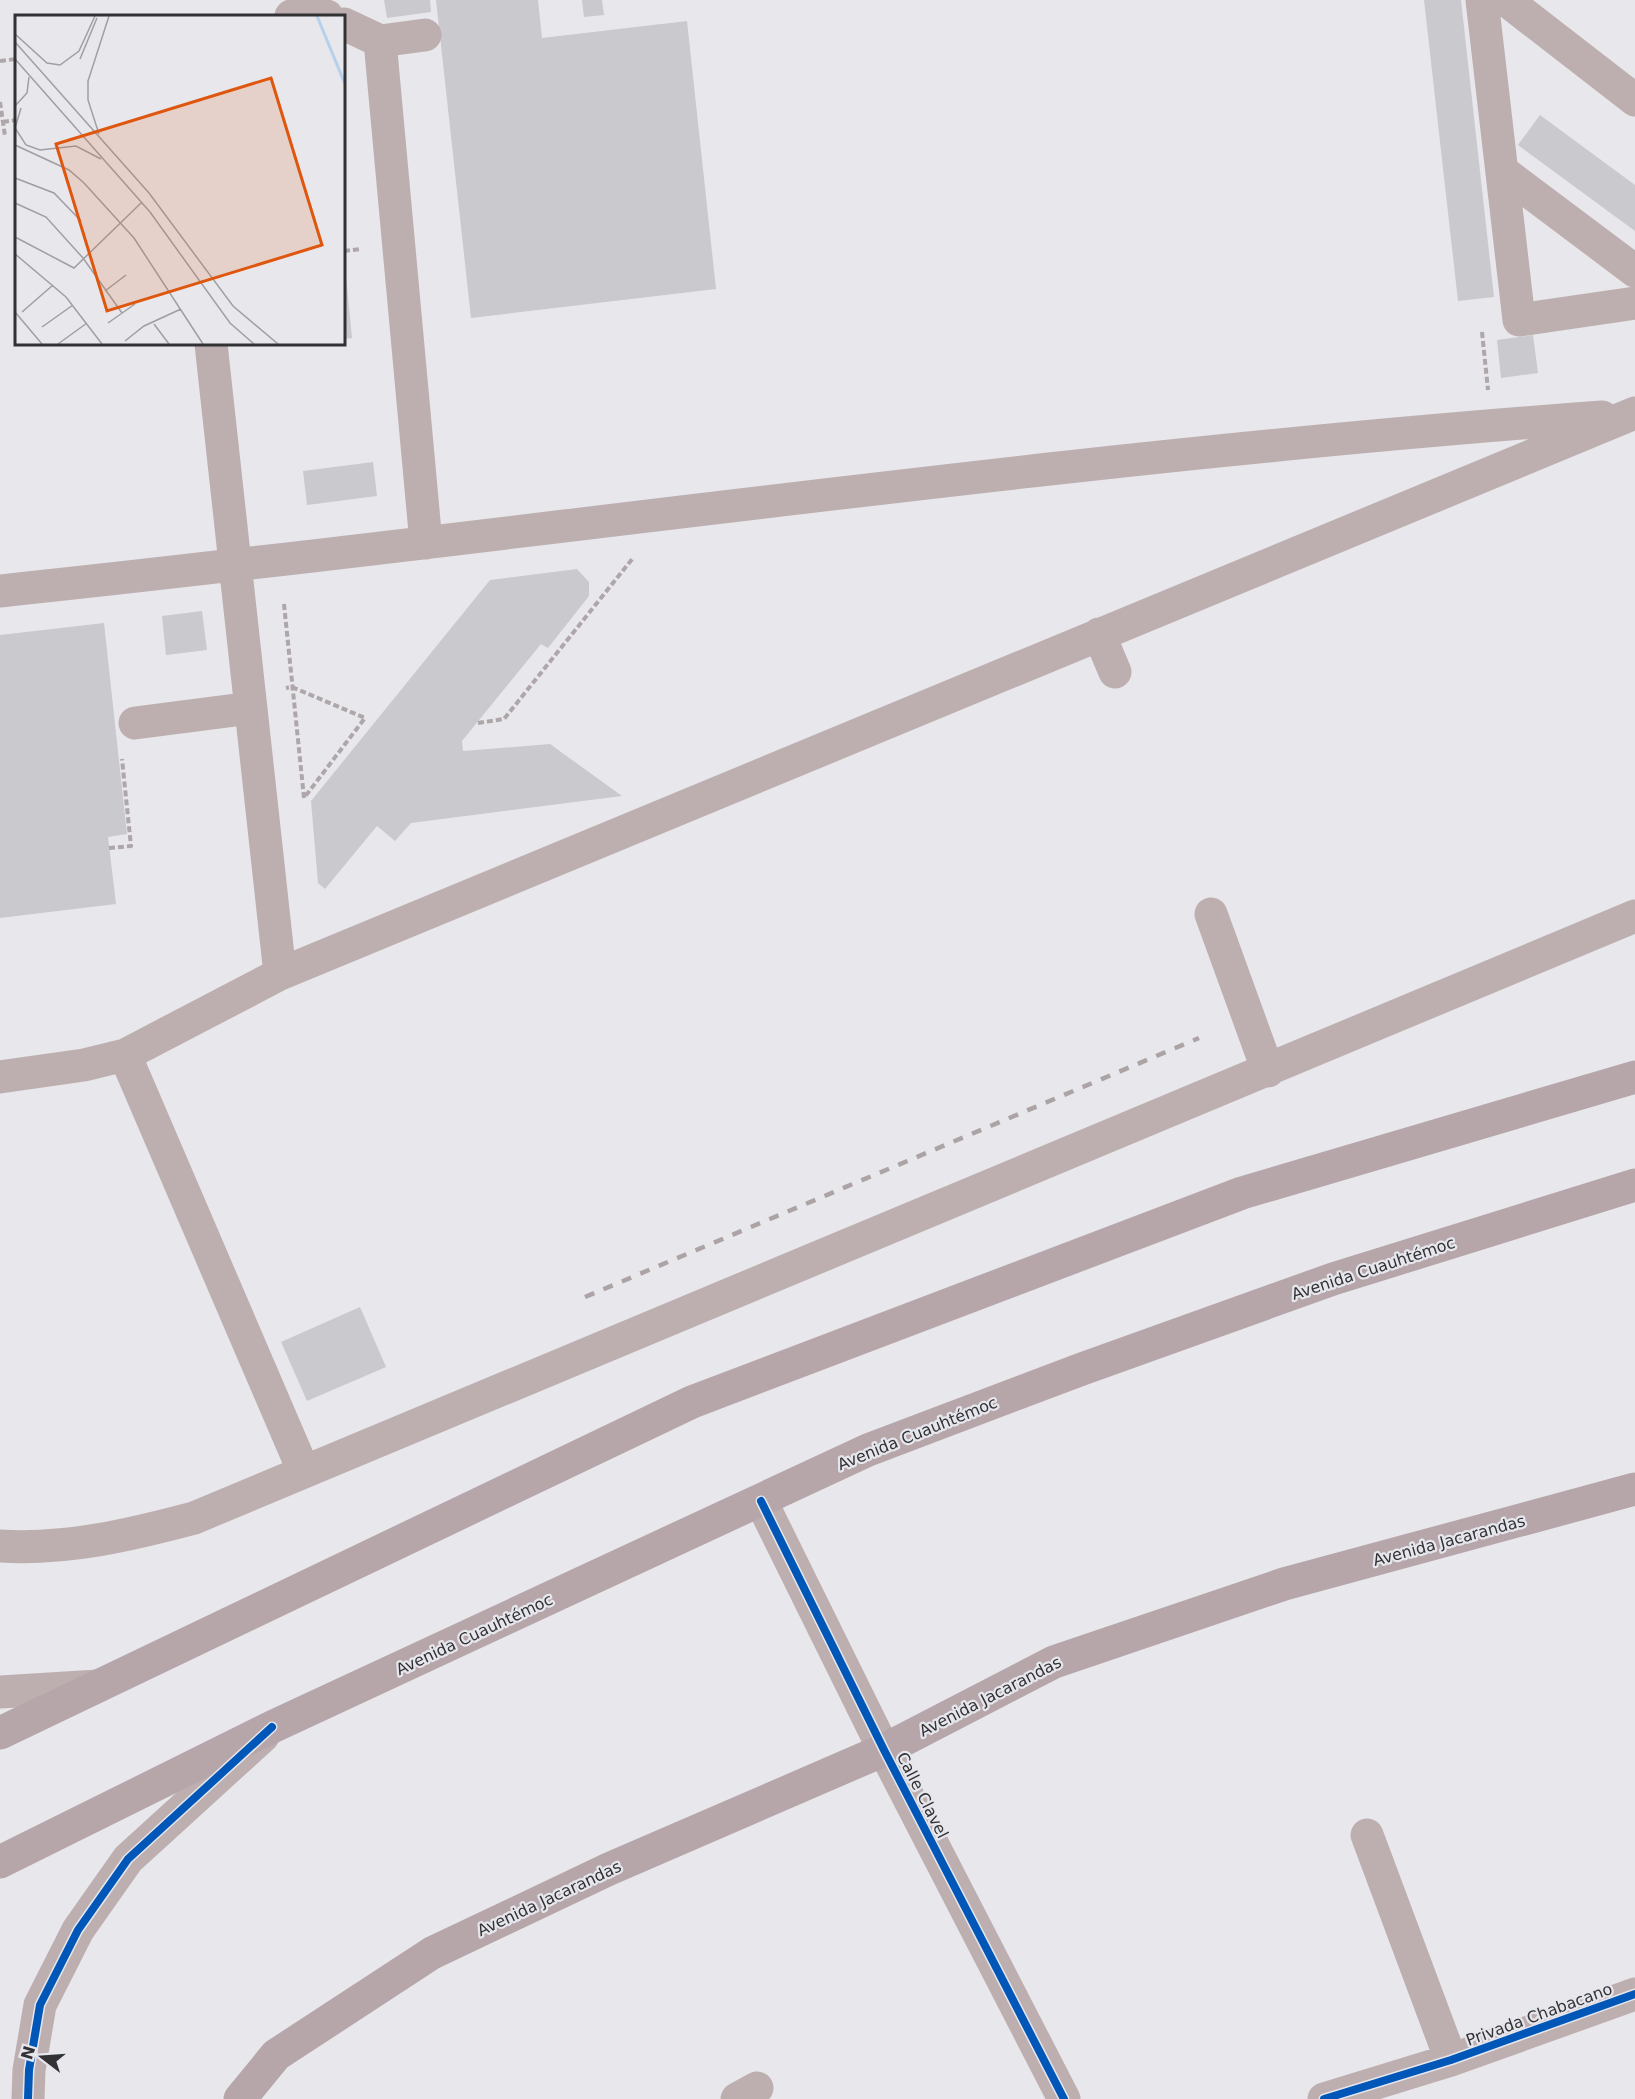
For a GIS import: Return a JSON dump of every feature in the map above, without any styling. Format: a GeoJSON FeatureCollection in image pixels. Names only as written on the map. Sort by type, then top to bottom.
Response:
{"type":"FeatureCollection","features":[{"type":"Feature","properties":{"kind":"main road"},"geometry":{"type":"LineString","coordinates":[[0,1733],[692,1402],[1242,1194],[1635,1077]]}},
{"type":"Feature","properties":{"kind":"main road","name":"Avenida Cuauhtémoc"},"geometry":{"type":"LineString","coordinates":[[0,1862],[272,1727],[868,1450],[1082,1369],[1333,1279],[1635,1185]]}},
{"type":"Feature","properties":{"kind":"main road","name":"Avenida Jacarandas"},"geometry":{"type":"LineString","coordinates":[[240,2099],[276,2055],[432,1953],[609,1869],[884,1750],[1054,1662],[1284,1584],[1635,1490]]}},
{"type":"Feature","properties":{"kind":"street"},"geometry":{"type":"LineString","coordinates":[[1482,0],[1519,320],[1635,303]]}},
{"type":"Feature","properties":{"kind":"street"},"geometry":{"type":"LineString","coordinates":[[1506,0],[1635,100]]}},
{"type":"Feature","properties":{"kind":"street"},"geometry":{"type":"LineString","coordinates":[[306,15],[324,15]]}},
{"type":"Feature","properties":{"kind":"street"},"geometry":{"type":"LineString","coordinates":[[345,24],[380,40],[425,35]]}},
{"type":"Feature","properties":{"kind":"street"},"geometry":{"type":"LineString","coordinates":[[380,40],[426,543]]}},
{"type":"Feature","properties":{"kind":"street"},"geometry":{"type":"LineString","coordinates":[[1502,171],[1635,271]]}},
{"type":"Feature","properties":{"kind":"street"},"geometry":{"type":"LineString","coordinates":[[211,345],[280,974]]}},
{"type":"Feature","properties":{"kind":"street"},"geometry":{"type":"LineString","coordinates":[[0,591],[235,566],[1068,467],[1472,427],[1633,414]]}},
{"type":"Feature","properties":{"kind":"street"},"geometry":{"type":"LineString","coordinates":[[0,1077],[84,1065],[125,1055],[280,974],[1633,414]]}},
{"type":"Feature","properties":{"kind":"street"},"geometry":{"type":"LineString","coordinates":[[1099,634],[1115,672]]}},
{"type":"Feature","properties":{"kind":"street"},"geometry":{"type":"LineString","coordinates":[[135,723],[250,708]]}},
{"type":"Feature","properties":{"kind":"street"},"geometry":{"type":"LineString","coordinates":[[1211,914],[1268,1071]]}},
{"type":"Feature","properties":{"kind":"street"},"geometry":{"type":"LineString","coordinates":[[0,1546],[24,1547],[87,1543],[194,1518],[1635,916]]}},
{"type":"Feature","properties":{"kind":"street"},"geometry":{"type":"LineString","coordinates":[[125,1055],[304,1472]]}},
{"type":"Feature","properties":{"kind":"street","name":"Calle Clavel"},"geometry":{"type":"LineString","coordinates":[[761,1501],[884,1750],[1064,2099]]}},
{"type":"Feature","properties":{"kind":"street"},"geometry":{"type":"LineString","coordinates":[[0,1692],[100,1686]]}},
{"type":"Feature","properties":{"kind":"street"},"geometry":{"type":"LineString","coordinates":[[28,2099],[28,2070],[40,2005],[78,1930],[128,1859],[272,1727]]}},
{"type":"Feature","properties":{"kind":"street"},"geometry":{"type":"LineString","coordinates":[[1367,1835],[1451,2060]]}},
{"type":"Feature","properties":{"kind":"street","name":"Privada Chabacano"},"geometry":{"type":"LineString","coordinates":[[1324,2099],[1451,2060],[1635,1994]]}},
{"type":"Feature","properties":{"kind":"path"},"geometry":{"type":"LineString","coordinates":[[0,61],[15,59]]}},
{"type":"Feature","properties":{"kind":"path"},"geometry":{"type":"LineString","coordinates":[[0,102],[5,136]]}},
{"type":"Feature","properties":{"kind":"path"},"geometry":{"type":"LineString","coordinates":[[3,122],[15,120]]}},
{"type":"Feature","properties":{"kind":"path"},"geometry":{"type":"LineString","coordinates":[[345,251],[361,249]]}},
{"type":"Feature","properties":{"kind":"path"},"geometry":{"type":"LineString","coordinates":[[478,723],[504,719],[633,558]]}},
{"type":"Feature","properties":{"kind":"path"},"geometry":{"type":"LineString","coordinates":[[284,604],[292,687],[304,798],[365,718],[292,687]]}},
{"type":"Feature","properties":{"kind":"path"},"geometry":{"type":"LineString","coordinates":[[109,848],[131,846],[122,757]]}},
{"type":"Feature","properties":{"kind":"building"},"geometry":{"type":"Polygon","coordinates":[[[384,0],[430,0],[431,12],[387,18],[384,0]]]}},
{"type":"Feature","properties":{"kind":"building"},"geometry":{"type":"Polygon","coordinates":[[[436,0],[538,0],[542,38],[687,21],[716,289],[471,318],[436,0]]]}},
{"type":"Feature","properties":{"kind":"building"},"geometry":{"type":"Polygon","coordinates":[[[582,0],[602,0],[604,15],[584,17],[582,0]]]}},
{"type":"Feature","properties":{"kind":"building"},"geometry":{"type":"Polygon","coordinates":[[[1424,0],[1461,0],[1494,297],[1458,301],[1424,0]]]}},
{"type":"Feature","properties":{"kind":"building"},"geometry":{"type":"Polygon","coordinates":[[[1540,115],[1635,185],[1635,231],[1518,145],[1540,115]]]}},
{"type":"Feature","properties":{"kind":"building"},"geometry":{"type":"Polygon","coordinates":[[[345,276],[346,276],[352,338],[345,339],[345,276]]]}},
{"type":"Feature","properties":{"kind":"building"},"geometry":{"type":"Polygon","coordinates":[[[1533,335],[1538,373],[1501,378],[1497,340],[1533,335]]]}},
{"type":"Feature","properties":{"kind":"building"},"geometry":{"type":"Polygon","coordinates":[[[373,462],[377,496],[307,505],[303,471],[373,462]]]}},
{"type":"Feature","properties":{"kind":"building"},"geometry":{"type":"Polygon","coordinates":[[[577,569],[589,582],[589,596],[548,648],[541,644],[462,741],[463,751],[550,744],[622,796],[411,823],[395,841],[377,826],[325,889],[318,883],[311,801],[490,580],[577,569]]]}},
{"type":"Feature","properties":{"kind":"building"},"geometry":{"type":"Polygon","coordinates":[[[202,611],[207,650],[166,655],[162,616],[202,611]]]}},
{"type":"Feature","properties":{"kind":"building"},"geometry":{"type":"Polygon","coordinates":[[[104,623],[127,834],[108,837],[116,904],[0,918],[0,635],[104,623]]]}},
{"type":"Feature","properties":{"kind":"building"},"geometry":{"type":"Polygon","coordinates":[[[360,1307],[386,1367],[307,1401],[281,1342],[360,1307]]]}},
{"type":"Feature","properties":{"kind":"railway"},"geometry":{"type":"LineString","coordinates":[[585,1297],[1199,1038]]}},
{"type":"Feature","properties":{"kind":"cycle path"},"geometry":{"type":"LineString","coordinates":[[761,1501],[884,1750],[1064,2099]]}},
{"type":"Feature","properties":{"kind":"cycle path"},"geometry":{"type":"LineString","coordinates":[[28,2099],[29,2070],[40,2005],[78,1930],[128,1859],[272,1727]]}},
{"type":"Feature","properties":{"kind":"cycle path"},"geometry":{"type":"LineString","coordinates":[[1324,2099],[1451,2060],[1635,1994]]}}]}
